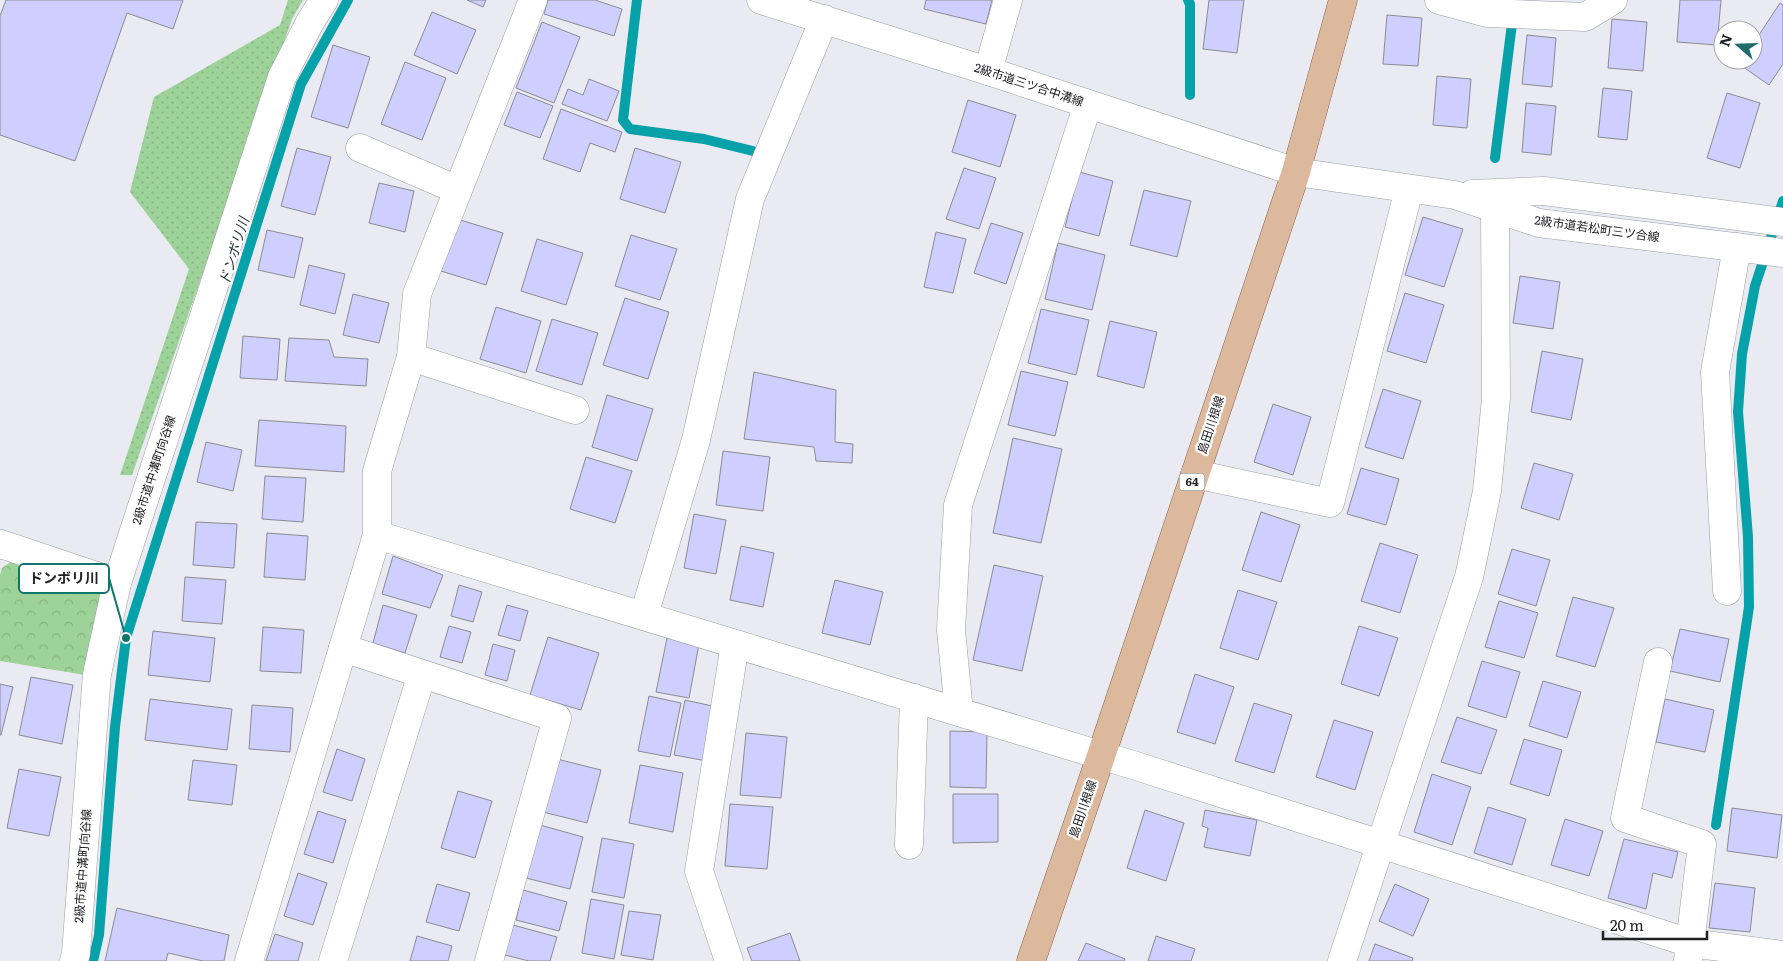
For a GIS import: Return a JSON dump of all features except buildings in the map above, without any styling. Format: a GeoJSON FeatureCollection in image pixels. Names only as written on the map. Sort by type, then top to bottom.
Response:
{"type":"FeatureCollection","features":[{"type":"Feature","properties":{"kind":"main road","name":"島田川根線"},"geometry":{"type":"LineString","coordinates":[[1031,961],[1296,172],[1343,0]]}},
{"type":"Feature","properties":{"kind":"street","name":"2級市道中溝町向谷線"},"geometry":{"type":"LineString","coordinates":[[74,961],[97,674],[117,582],[282,77],[310,22],[324,0]]}},
{"type":"Feature","properties":{"kind":"street"},"geometry":{"type":"LineString","coordinates":[[248,961],[377,535],[377,471],[411,357],[417,294],[533,0]]}},
{"type":"Feature","properties":{"kind":"street","name":"2級市道三ツ合中溝線"},"geometry":{"type":"LineString","coordinates":[[762,0],[988,71],[1296,172]]}},
{"type":"Feature","properties":{"kind":"street"},"geometry":{"type":"LineString","coordinates":[[988,71],[1008,0]]}},
{"type":"Feature","properties":{"kind":"street"},"geometry":{"type":"LineString","coordinates":[[1439,0],[1487,13],[1585,17],[1613,0]]}},
{"type":"Feature","properties":{"kind":"street"},"geometry":{"type":"LineString","coordinates":[[644,615],[696,440],[750,198],[824,19]]}},
{"type":"Feature","properties":{"kind":"street"},"geometry":{"type":"LineString","coordinates":[[959,712],[951,630],[958,505],[1088,104]]}},
{"type":"Feature","properties":{"kind":"street"},"geometry":{"type":"LineString","coordinates":[[360,148],[458,190]]}},
{"type":"Feature","properties":{"kind":"street","name":"2級市道若松町三ツ合線"},"geometry":{"type":"LineString","coordinates":[[1296,172],[1455,195],[1539,223],[1783,253]]}},
{"type":"Feature","properties":{"kind":"street"},"geometry":{"type":"LineString","coordinates":[[1195,474],[1330,503],[1409,188]]}},
{"type":"Feature","properties":{"kind":"street"},"geometry":{"type":"LineString","coordinates":[[1455,195],[1544,191],[1783,222]]}},
{"type":"Feature","properties":{"kind":"street"},"geometry":{"type":"LineString","coordinates":[[1342,961],[1469,578],[1487,491],[1496,398],[1495,208]]}},
{"type":"Feature","properties":{"kind":"street"},"geometry":{"type":"LineString","coordinates":[[1727,591],[1715,372],[1736,247]]}},
{"type":"Feature","properties":{"kind":"street"},"geometry":{"type":"LineString","coordinates":[[411,357],[575,410]]}},
{"type":"Feature","properties":{"kind":"street"},"geometry":{"type":"LineString","coordinates":[[377,535],[1101,756],[1381,845],[1689,952],[1782,955],[1782,961]]}},
{"type":"Feature","properties":{"kind":"street"},"geometry":{"type":"LineString","coordinates":[[0,544],[117,582]]}},
{"type":"Feature","properties":{"kind":"street"},"geometry":{"type":"LineString","coordinates":[[729,961],[699,872],[735,644]]}},
{"type":"Feature","properties":{"kind":"street"},"geometry":{"type":"LineString","coordinates":[[343,648],[557,718],[488,961]]}},
{"type":"Feature","properties":{"kind":"street"},"geometry":{"type":"LineString","coordinates":[[1658,662],[1625,818],[1702,844],[1689,952]]}},
{"type":"Feature","properties":{"kind":"street"},"geometry":{"type":"LineString","coordinates":[[332,961],[422,674]]}},
{"type":"Feature","properties":{"kind":"street"},"geometry":{"type":"LineString","coordinates":[[909,844],[914,698]]}},
{"type":"Feature","properties":{"kind":"green space"},"geometry":{"type":"Polygon","coordinates":[[[288,0],[303,0],[292,19],[132,475],[120,475],[189,269],[130,192],[154,97],[280,25],[288,0]]]}},
{"type":"Feature","properties":{"kind":"green space"},"geometry":{"type":"Polygon","coordinates":[[[15,559],[95,585],[103,598],[85,675],[0,661],[0,575],[2,568],[15,559]]]}},
{"type":"Feature","properties":{"kind":"waterway","name":"ドンボリ川"},"geometry":{"type":"LineString","coordinates":[[93,961],[99,935],[115,727],[126,638],[301,84],[348,0]]}},
{"type":"Feature","properties":{"kind":"waterway"},"geometry":{"type":"LineString","coordinates":[[637,0],[623,120],[630,129],[704,139],[753,151]]}},
{"type":"Feature","properties":{"kind":"waterway"},"geometry":{"type":"LineString","coordinates":[[1188,0],[1190,4],[1190,95]]}},
{"type":"Feature","properties":{"kind":"waterway"},"geometry":{"type":"LineString","coordinates":[[1495,158],[1515,0]]}},
{"type":"Feature","properties":{"kind":"waterway"},"geometry":{"type":"LineString","coordinates":[[1716,825],[1749,607],[1748,537],[1738,412],[1742,354],[1755,286],[1783,201]]}},
{"type":"Feature","properties":{"kind":"place","name":"ドンボリ川"},"geometry":{"type":"Point","coordinates":[126,638]}}]}
